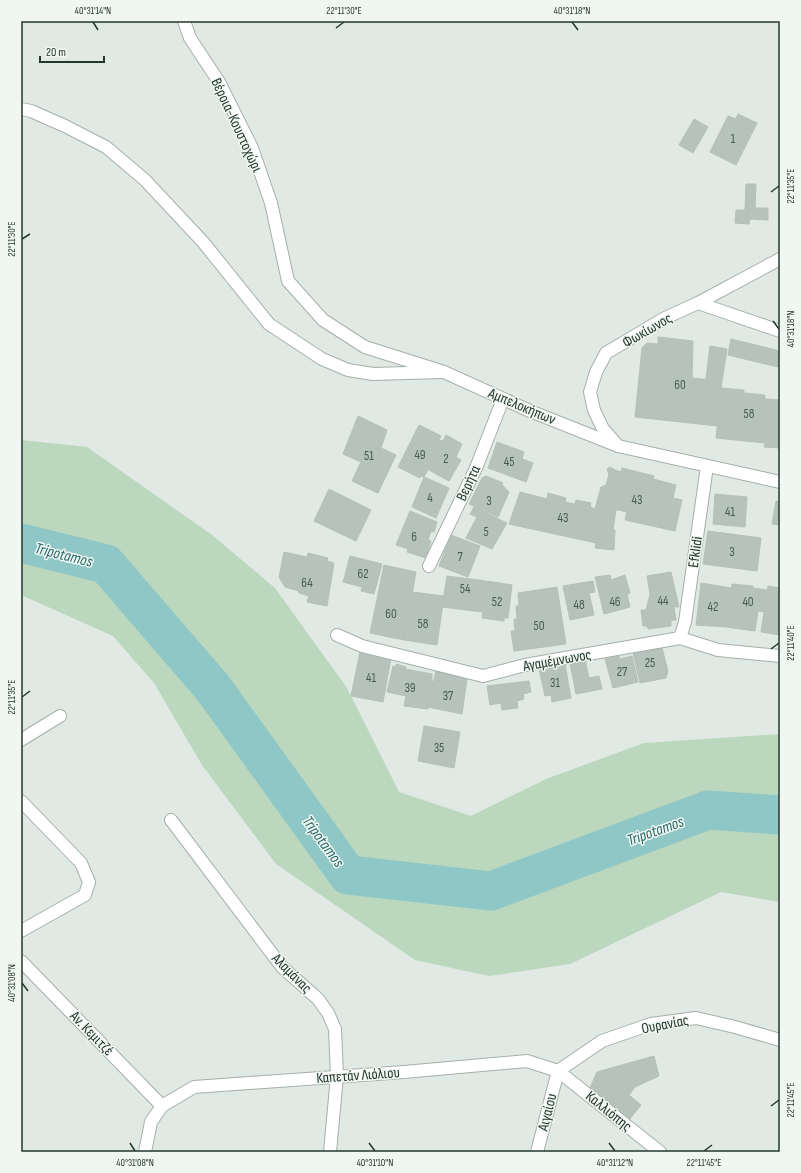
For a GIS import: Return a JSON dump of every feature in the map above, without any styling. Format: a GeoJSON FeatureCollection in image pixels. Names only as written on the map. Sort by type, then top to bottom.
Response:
{"type":"FeatureCollection","features":[{"type":"Feature","properties":{"kind":"street","name":"Βέροια-Κουστοχώρι"},"geometry":{"type":"LineString","coordinates":[[184,21],[190,38],[219,82],[252,148],[271,203],[288,282]]}},
{"type":"Feature","properties":{"kind":"street"},"geometry":{"type":"LineString","coordinates":[[21,109],[31,111],[58,123],[106,147],[150,186],[203,242],[269,324],[322,359],[348,370],[373,374],[444,372]]}},
{"type":"Feature","properties":{"kind":"street","name":"Φωκίωνος"},"geometry":{"type":"LineString","coordinates":[[618,446],[603,428],[594,410],[590,392],[596,372],[606,353],[665,318],[698,303],[780,259]]}},
{"type":"Feature","properties":{"kind":"street","name":"Αμπελοκήπων"},"geometry":{"type":"LineString","coordinates":[[288,282],[323,320],[365,347],[444,372],[618,446],[780,482]]}},
{"type":"Feature","properties":{"kind":"street"},"geometry":{"type":"LineString","coordinates":[[698,303],[780,331]]}},
{"type":"Feature","properties":{"kind":"street","name":"Βερήτα"},"geometry":{"type":"LineString","coordinates":[[429,566],[476,468],[503,398]]}},
{"type":"Feature","properties":{"kind":"street","name":"Efklidi"},"geometry":{"type":"LineString","coordinates":[[680,638],[685,622],[707,466]]}},
{"type":"Feature","properties":{"kind":"street","name":"Αγαμέμνωνος"},"geometry":{"type":"LineString","coordinates":[[337,635],[362,646],[483,676],[525,665],[680,638],[718,650],[780,656]]}},
{"type":"Feature","properties":{"kind":"street"},"geometry":{"type":"LineString","coordinates":[[21,740],[60,716]]}},
{"type":"Feature","properties":{"kind":"street"},"geometry":{"type":"LineString","coordinates":[[21,800],[81,863],[89,882],[85,895],[21,931]]}},
{"type":"Feature","properties":{"kind":"street","name":"Αλαμάνας"},"geometry":{"type":"LineString","coordinates":[[171,820],[282,967],[318,999],[328,1013],[335,1029],[337,1076],[330,1152]]}},
{"type":"Feature","properties":{"kind":"street","name":"Αν. Κεμιτζέ"},"geometry":{"type":"LineString","coordinates":[[21,961],[162,1106]]}},
{"type":"Feature","properties":{"kind":"street","name":"Ουρανίας"},"geometry":{"type":"LineString","coordinates":[[558,1071],[602,1041],[651,1024],[696,1018],[780,1040]]}},
{"type":"Feature","properties":{"kind":"street","name":"Καπετάν Λιόλιου"},"geometry":{"type":"LineString","coordinates":[[162,1106],[194,1086],[527,1061],[558,1071]]}},
{"type":"Feature","properties":{"kind":"street","name":"Αιγαίου"},"geometry":{"type":"LineString","coordinates":[[537,1152],[558,1071]]}},
{"type":"Feature","properties":{"kind":"street","name":"Καλλιόπης"},"geometry":{"type":"LineString","coordinates":[[558,1071],[660,1152]]}},
{"type":"Feature","properties":{"kind":"street"},"geometry":{"type":"LineString","coordinates":[[145,1152],[151,1122],[162,1106]]}},
{"type":"Feature","properties":{"kind":"green space"},"geometry":{"type":"Polygon","coordinates":[[[21,440],[87,447],[212,535],[275,588],[347,688],[399,792],[471,816],[546,779],[644,743],[780,734],[780,902],[721,892],[570,964],[489,976],[415,960],[276,864],[202,765],[154,683],[113,636],[21,595],[21,440]]]}},
{"type":"Feature","properties":{"kind":"building"},"geometry":{"type":"Polygon","coordinates":[[[738,114],[757,123],[736,165],[710,152],[728,116],[736,119],[738,114]]]}},
{"type":"Feature","properties":{"kind":"building"},"geometry":{"type":"Polygon","coordinates":[[[694,119],[708,127],[693,153],[679,145],[694,119]]]}},
{"type":"Feature","properties":{"kind":"building"},"geometry":{"type":"Polygon","coordinates":[[[746,184],[756,184],[755,208],[768,208],[768,220],[750,219],[749,224],[735,223],[736,210],[745,210],[746,184]]]}},
{"type":"Feature","properties":{"kind":"building"},"geometry":{"type":"Polygon","coordinates":[[[658,337],[693,341],[692,378],[722,381],[717,426],[635,417],[642,348],[647,343],[658,344],[658,337]]]}},
{"type":"Feature","properties":{"kind":"building"},"geometry":{"type":"Polygon","coordinates":[[[731,339],[780,351],[778,367],[728,355],[731,339]]]}},
{"type":"Feature","properties":{"kind":"building"},"geometry":{"type":"Polygon","coordinates":[[[710,346],[727,349],[722,381],[706,379],[710,346]]]}},
{"type":"Feature","properties":{"kind":"building"},"geometry":{"type":"Polygon","coordinates":[[[721,388],[744,390],[744,393],[765,395],[765,399],[779,400],[780,394],[780,448],[764,447],[765,443],[716,438],[721,388]]]}},
{"type":"Feature","properties":{"kind":"building"},"geometry":{"type":"Polygon","coordinates":[[[358,416],[387,430],[381,448],[396,455],[378,493],[352,481],[361,462],[343,454],[358,416]]]}},
{"type":"Feature","properties":{"kind":"building"},"geometry":{"type":"Polygon","coordinates":[[[419,425],[441,436],[439,440],[443,441],[424,477],[421,476],[420,478],[398,467],[419,425]]]}},
{"type":"Feature","properties":{"kind":"building"},"geometry":{"type":"Polygon","coordinates":[[[446,435],[462,444],[456,457],[461,460],[449,481],[429,470],[446,435]]]}},
{"type":"Feature","properties":{"kind":"building"},"geometry":{"type":"Polygon","coordinates":[[[497,442],[524,452],[522,459],[533,463],[526,482],[488,468],[497,442]]]}},
{"type":"Feature","properties":{"kind":"building"},"geometry":{"type":"Polygon","coordinates":[[[610,467],[621,472],[622,468],[654,476],[653,479],[676,485],[673,498],[682,500],[675,531],[625,520],[627,512],[596,505],[601,487],[606,485],[609,474],[607,469],[610,467]]]}},
{"type":"Feature","properties":{"kind":"building"},"geometry":{"type":"Polygon","coordinates":[[[486,476],[503,483],[502,485],[509,492],[498,517],[469,504],[482,478],[486,476]]]}},
{"type":"Feature","properties":{"kind":"building"},"geometry":{"type":"Polygon","coordinates":[[[424,477],[449,488],[436,518],[412,507],[424,477]]]}},
{"type":"Feature","properties":{"kind":"building"},"geometry":{"type":"Polygon","coordinates":[[[329,489],[371,510],[356,541],[314,521],[329,489]]]}},
{"type":"Feature","properties":{"kind":"building"},"geometry":{"type":"Polygon","coordinates":[[[520,492],[547,499],[548,493],[566,498],[565,502],[575,504],[576,500],[591,503],[590,507],[595,509],[596,505],[616,510],[613,529],[615,530],[614,550],[595,548],[596,543],[509,524],[520,492]]]}},
{"type":"Feature","properties":{"kind":"building"},"geometry":{"type":"Polygon","coordinates":[[[715,494],[747,497],[745,527],[713,524],[715,494]]]}},
{"type":"Feature","properties":{"kind":"building"},"geometry":{"type":"Polygon","coordinates":[[[776,501],[780,502],[780,525],[772,524],[776,501]]]}},
{"type":"Feature","properties":{"kind":"building"},"geometry":{"type":"Polygon","coordinates":[[[474,507],[507,523],[492,549],[466,538],[477,517],[470,514],[474,507]]]}},
{"type":"Feature","properties":{"kind":"building"},"geometry":{"type":"Polygon","coordinates":[[[410,511],[437,522],[434,532],[431,531],[428,540],[431,541],[426,558],[407,552],[408,549],[396,545],[410,511]]]}},
{"type":"Feature","properties":{"kind":"building"},"geometry":{"type":"Polygon","coordinates":[[[708,531],[761,538],[757,571],[703,564],[708,531]]]}},
{"type":"Feature","properties":{"kind":"building"},"geometry":{"type":"Polygon","coordinates":[[[451,535],[480,546],[468,577],[439,566],[451,535]]]}},
{"type":"Feature","properties":{"kind":"building"},"geometry":{"type":"Polygon","coordinates":[[[284,552],[307,557],[308,553],[328,558],[327,561],[334,563],[327,606],[307,602],[309,596],[285,587],[279,577],[284,552]]]}},
{"type":"Feature","properties":{"kind":"building"},"geometry":{"type":"Polygon","coordinates":[[[350,556],[382,564],[374,594],[361,591],[362,587],[343,582],[350,556]]]}},
{"type":"Feature","properties":{"kind":"building"},"geometry":{"type":"Polygon","coordinates":[[[384,565],[416,572],[404,640],[370,633],[384,565]]]}},
{"type":"Feature","properties":{"kind":"building"},"geometry":{"type":"Polygon","coordinates":[[[671,572],[679,607],[674,607],[676,620],[671,620],[671,626],[648,629],[647,626],[643,626],[641,610],[646,610],[650,594],[647,576],[671,572]]]}},
{"type":"Feature","properties":{"kind":"building"},"geometry":{"type":"Polygon","coordinates":[[[610,575],[611,580],[625,575],[630,593],[627,594],[630,607],[604,614],[595,577],[610,575]]]}},
{"type":"Feature","properties":{"kind":"building"},"geometry":{"type":"Polygon","coordinates":[[[447,576],[486,581],[482,612],[442,607],[447,576]]]}},
{"type":"Feature","properties":{"kind":"building"},"geometry":{"type":"Polygon","coordinates":[[[487,581],[512,585],[508,618],[504,618],[504,621],[482,618],[487,581]]]}},
{"type":"Feature","properties":{"kind":"building"},"geometry":{"type":"Polygon","coordinates":[[[593,581],[595,592],[589,593],[594,615],[570,620],[563,586],[593,581]]]}},
{"type":"Feature","properties":{"kind":"building"},"geometry":{"type":"Polygon","coordinates":[[[701,583],[731,588],[726,627],[696,625],[701,583]]]}},
{"type":"Feature","properties":{"kind":"building"},"geometry":{"type":"Polygon","coordinates":[[[732,584],[753,586],[753,588],[767,590],[764,612],[758,611],[755,631],[726,627],[732,584]]]}},
{"type":"Feature","properties":{"kind":"building"},"geometry":{"type":"Polygon","coordinates":[[[768,586],[780,588],[780,635],[761,632],[768,586]]]}},
{"type":"Feature","properties":{"kind":"building"},"geometry":{"type":"Polygon","coordinates":[[[557,587],[566,644],[514,651],[511,631],[515,631],[514,619],[517,619],[516,606],[519,606],[518,593],[557,587]]]}},
{"type":"Feature","properties":{"kind":"building"},"geometry":{"type":"Polygon","coordinates":[[[412,592],[444,596],[437,645],[404,640],[412,592]]]}},
{"type":"Feature","properties":{"kind":"building"},"geometry":{"type":"Polygon","coordinates":[[[662,648],[668,671],[666,678],[640,683],[633,653],[662,648]]]}},
{"type":"Feature","properties":{"kind":"building"},"geometry":{"type":"Polygon","coordinates":[[[360,652],[391,658],[383,702],[351,696],[360,652]]]}},
{"type":"Feature","properties":{"kind":"building"},"geometry":{"type":"Polygon","coordinates":[[[619,656],[620,659],[632,656],[638,682],[613,688],[605,659],[619,656]]]}},
{"type":"Feature","properties":{"kind":"building"},"geometry":{"type":"Polygon","coordinates":[[[585,660],[589,678],[599,676],[602,689],[576,694],[570,663],[585,660]]]}},
{"type":"Feature","properties":{"kind":"building"},"geometry":{"type":"Polygon","coordinates":[[[396,664],[406,667],[405,669],[432,674],[432,681],[434,682],[428,709],[404,706],[406,696],[387,692],[393,666],[396,667],[396,664]]]}},
{"type":"Feature","properties":{"kind":"building"},"geometry":{"type":"Polygon","coordinates":[[[565,664],[571,698],[552,702],[551,695],[545,696],[539,669],[565,664]]]}},
{"type":"Feature","properties":{"kind":"building"},"geometry":{"type":"Polygon","coordinates":[[[436,671],[467,679],[462,714],[428,707],[436,671]]]}},
{"type":"Feature","properties":{"kind":"building"},"geometry":{"type":"Polygon","coordinates":[[[529,681],[531,692],[523,694],[524,699],[517,701],[518,708],[502,710],[501,703],[490,705],[487,686],[529,681]]]}},
{"type":"Feature","properties":{"kind":"building"},"geometry":{"type":"Polygon","coordinates":[[[424,726],[460,732],[454,768],[418,761],[424,726]]]}},
{"type":"Feature","properties":{"kind":"building"},"geometry":{"type":"Polygon","coordinates":[[[654,1056],[659,1076],[635,1087],[629,1095],[641,1105],[629,1120],[589,1090],[597,1072],[654,1056]]]}},
{"type":"Feature","properties":{"kind":"waterway","name":"Tripotamos"},"geometry":{"type":"LineString","coordinates":[[21,543],[106,564],[213,688],[348,875],[491,891],[708,810],[780,815]]}}]}
